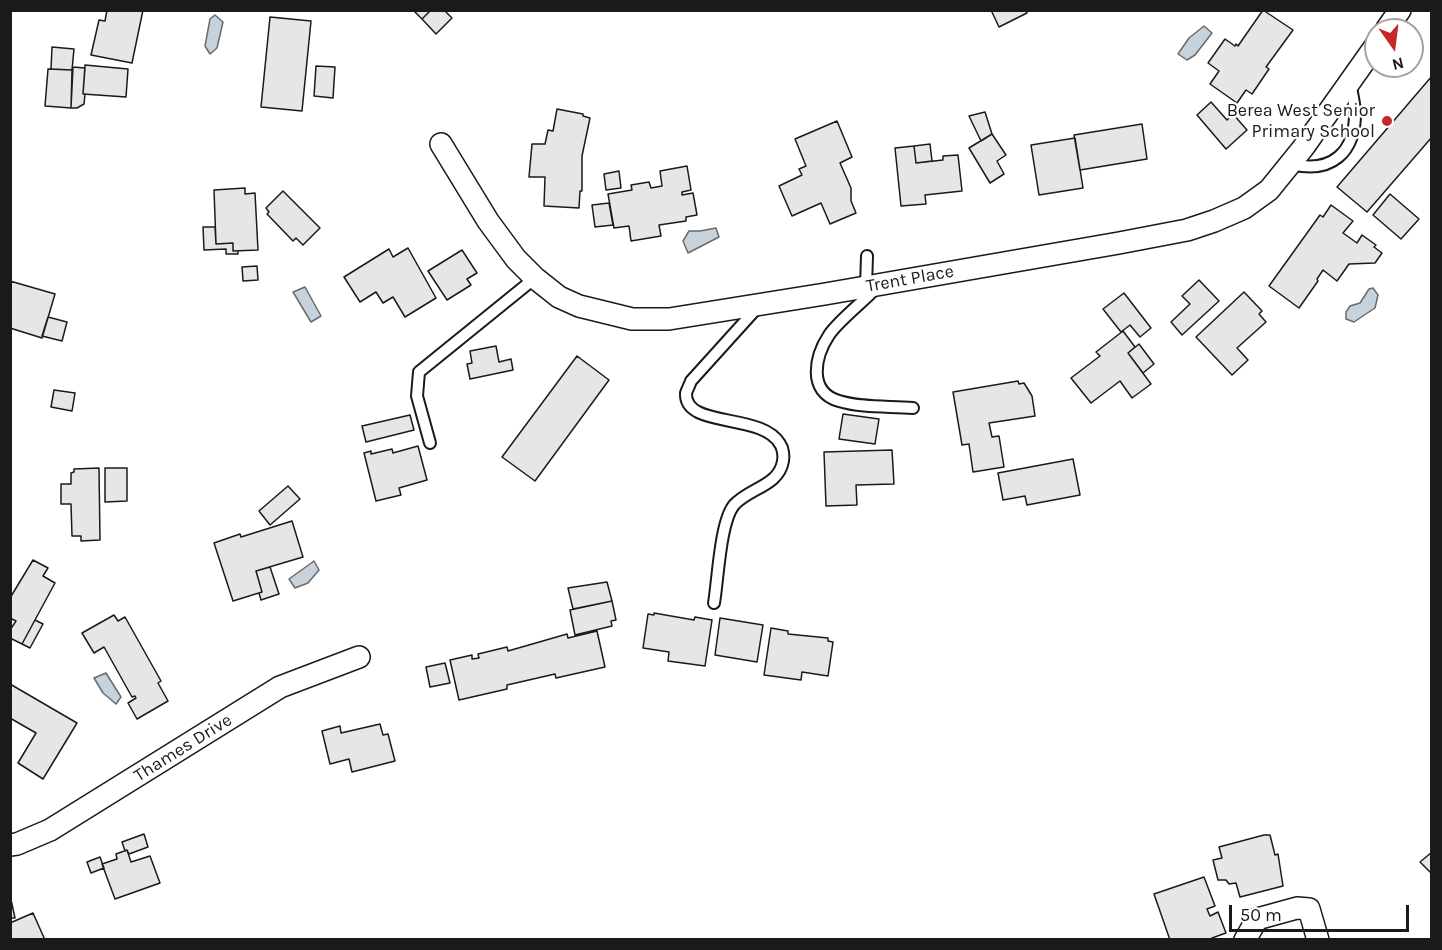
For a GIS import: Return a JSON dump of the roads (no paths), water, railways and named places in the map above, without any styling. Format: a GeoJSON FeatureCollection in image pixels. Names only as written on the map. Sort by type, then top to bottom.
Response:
{"type":"FeatureCollection","features":[{"type":"Feature","properties":{"kind":"street","name":"Trent Place"},"geometry":{"type":"LineString","coordinates":[[441,144],[488,221],[516,259],[559,297],[579,306],[632,319],[669,319],[873,286],[1186,230],[1244,208],[1269,190],[1291,164],[1364,62]]}},
{"type":"Feature","properties":{"kind":"street","name":"Thames Drive"},"geometry":{"type":"LineString","coordinates":[[10,845],[50,830],[280,687],[359,657]]}},
{"type":"Feature","properties":{"kind":"street"},"geometry":{"type":"LineString","coordinates":[[1245,939],[1257,919],[1297,908],[1309,909],[1318,939]]}},
{"type":"Feature","properties":{"kind":"lane"},"geometry":{"type":"LineString","coordinates":[[1291,164],[1312,168],[1325,166],[1339,158],[1347,147],[1354,128],[1355,111],[1350,82]]}},
{"type":"Feature","properties":{"kind":"lane"},"geometry":{"type":"LineString","coordinates":[[867,255],[873,286],[830,334],[821,350],[816,366],[816,376],[826,394],[838,401],[913,408]]}},
{"type":"Feature","properties":{"kind":"lane"},"geometry":{"type":"LineString","coordinates":[[430,443],[417,396],[419,372],[535,278]]}},
{"type":"Feature","properties":{"kind":"lane"},"geometry":{"type":"LineString","coordinates":[[714,603],[725,526],[734,506],[771,482],[781,472],[784,457],[780,444],[769,432],[742,422],[717,419],[697,413],[689,405],[686,393],[691,381],[760,304]]}},
{"type":"Feature","properties":{"kind":"place","name":"Berea West Senior Primary School"},"geometry":{"type":"Point","coordinates":[1387,121]}}]}
